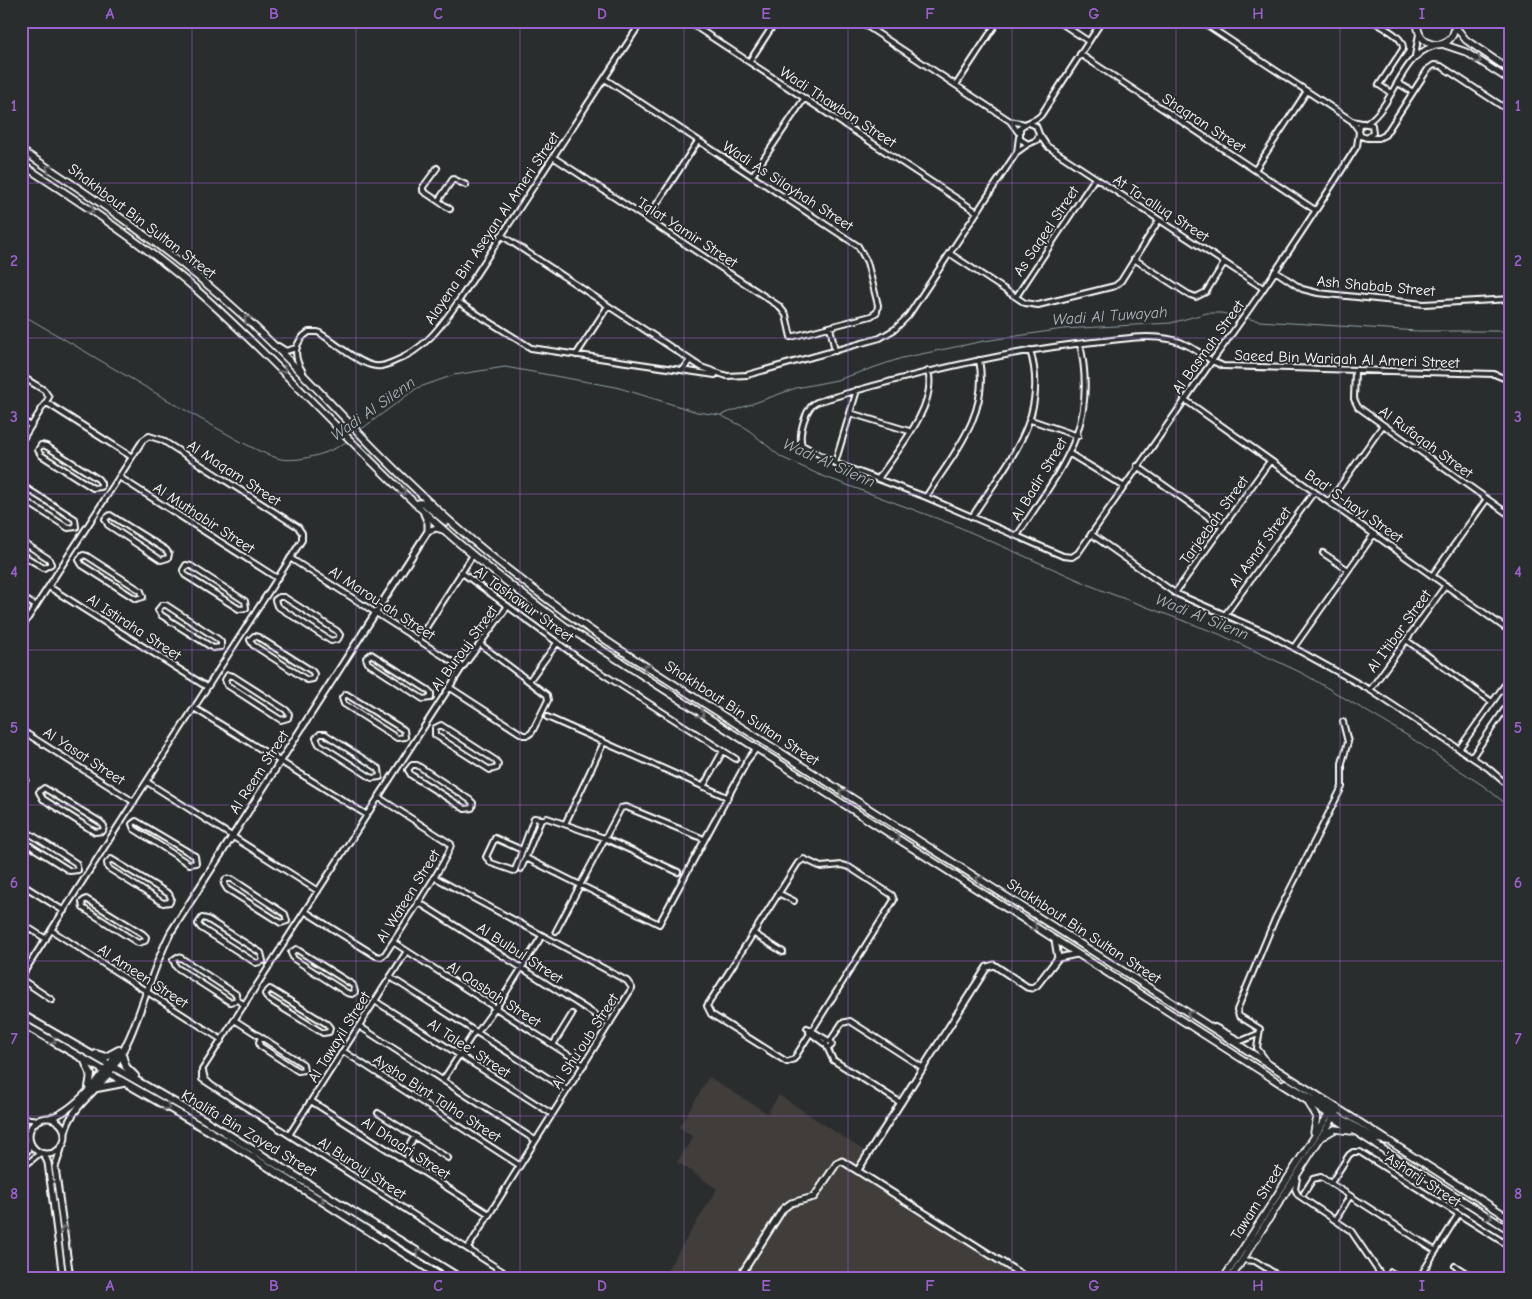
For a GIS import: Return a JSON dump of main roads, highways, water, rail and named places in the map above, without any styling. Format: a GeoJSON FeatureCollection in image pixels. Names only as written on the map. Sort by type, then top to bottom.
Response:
{"type":"FeatureCollection","features":[{"type":"Feature","properties":{"kind":"highway","name":"Khalifa Bin Zayed Street"},"geometry":{"type":"LineString","coordinates":[[21,1014],[266,1157],[460,1278]]}},
{"type":"Feature","properties":{"kind":"highway","name":"Khalifa Bin Zayed Street"},"geometry":{"type":"LineString","coordinates":[[21,1023],[247,1154],[443,1278]]}},
{"type":"Feature","properties":{"kind":"highway"},"geometry":{"type":"LineString","coordinates":[[81,1048],[104,1057],[120,1051],[126,1067],[145,1085]]}},
{"type":"Feature","properties":{"kind":"highway"},"geometry":{"type":"LineString","coordinates":[[85,1060],[91,1075],[89,1087]]}},
{"type":"Feature","properties":{"kind":"highway"},"geometry":{"type":"LineString","coordinates":[[97,1088],[116,1083],[125,1083]]}},
{"type":"Feature","properties":{"kind":"main road"},"geometry":{"type":"LineString","coordinates":[[1413,21],[1426,42],[1466,52],[1511,81]]}},
{"type":"Feature","properties":{"kind":"main road"},"geometry":{"type":"LineString","coordinates":[[1418,21],[1418,31]]}},
{"type":"Feature","properties":{"kind":"main road"},"geometry":{"type":"LineString","coordinates":[[1439,45],[1451,38],[1454,23]]}},
{"type":"Feature","properties":{"kind":"main road"},"geometry":{"type":"LineString","coordinates":[[1454,23],[1466,40],[1511,71]]}},
{"type":"Feature","properties":{"kind":"main road","name":"Shakhbout Bin Sultan Street"},"geometry":{"type":"LineString","coordinates":[[21,150],[122,217],[168,251],[218,293],[269,341],[342,417],[455,527],[522,582],[599,636],[1284,1074],[1334,1112],[1359,1134],[1511,1230]]}},
{"type":"Feature","properties":{"kind":"main road","name":"Shakhbout Bin Sultan Street"},"geometry":{"type":"LineString","coordinates":[[21,164],[128,236],[197,290],[250,338],[369,458],[445,531],[565,626],[1306,1100],[1334,1112],[1389,1141],[1511,1219]]}},
{"type":"Feature","properties":{"kind":"main road"},"geometry":{"type":"LineString","coordinates":[[420,508],[419,503],[422,502],[441,519],[455,527]]}},
{"type":"Feature","properties":{"kind":"main road"},"geometry":{"type":"LineString","coordinates":[[1278,1082],[1290,1085],[1334,1112],[1315,1145]]}},
{"type":"Feature","properties":{"kind":"main road"},"geometry":{"type":"LineString","coordinates":[[1306,1100],[1317,1117],[1312,1139]]}},
{"type":"Feature","properties":{"kind":"main road","name":"Tawam Street"},"geometry":{"type":"LineString","coordinates":[[1224,1278],[1321,1125],[1334,1112]]}},
{"type":"Feature","properties":{"kind":"main road"},"geometry":{"type":"LineString","coordinates":[[1315,1145],[1325,1128],[1324,1125],[1321,1125]]}},
{"type":"Feature","properties":{"kind":"main road"},"geometry":{"type":"LineString","coordinates":[[1315,1145],[1325,1135],[1335,1129],[1359,1134]]}},
{"type":"Feature","properties":{"kind":"main road","name":"Tawam Street"},"geometry":{"type":"LineString","coordinates":[[1231,1278],[1315,1145]]}},
{"type":"Feature","properties":{"kind":"waterway","name":"Wadi Al Tuwayah"},"geometry":{"type":"LineString","coordinates":[[721,415],[796,388],[837,380],[902,358],[984,341],[1063,329],[1171,323],[1207,313],[1221,313],[1241,317]]}},
{"type":"Feature","properties":{"kind":"waterway","name":"Wadi Al Silenn"},"geometry":{"type":"LineString","coordinates":[[21,314],[199,418],[247,445],[277,458],[294,460],[314,456],[334,449],[348,440]]}},
{"type":"Feature","properties":{"kind":"waterway","name":"Wadi Al Tuwayah"},"geometry":{"type":"LineString","coordinates":[[1245,318],[1260,321],[1418,331],[1511,331]]}},
{"type":"Feature","properties":{"kind":"waterway","name":"Wadi Al Silenn"},"geometry":{"type":"LineString","coordinates":[[359,431],[417,388],[454,375],[505,367],[616,387],[697,412],[720,415],[746,428],[781,457],[820,475],[952,524],[1101,590],[1219,634],[1304,674],[1408,736],[1485,787],[1511,808]]}}]}
